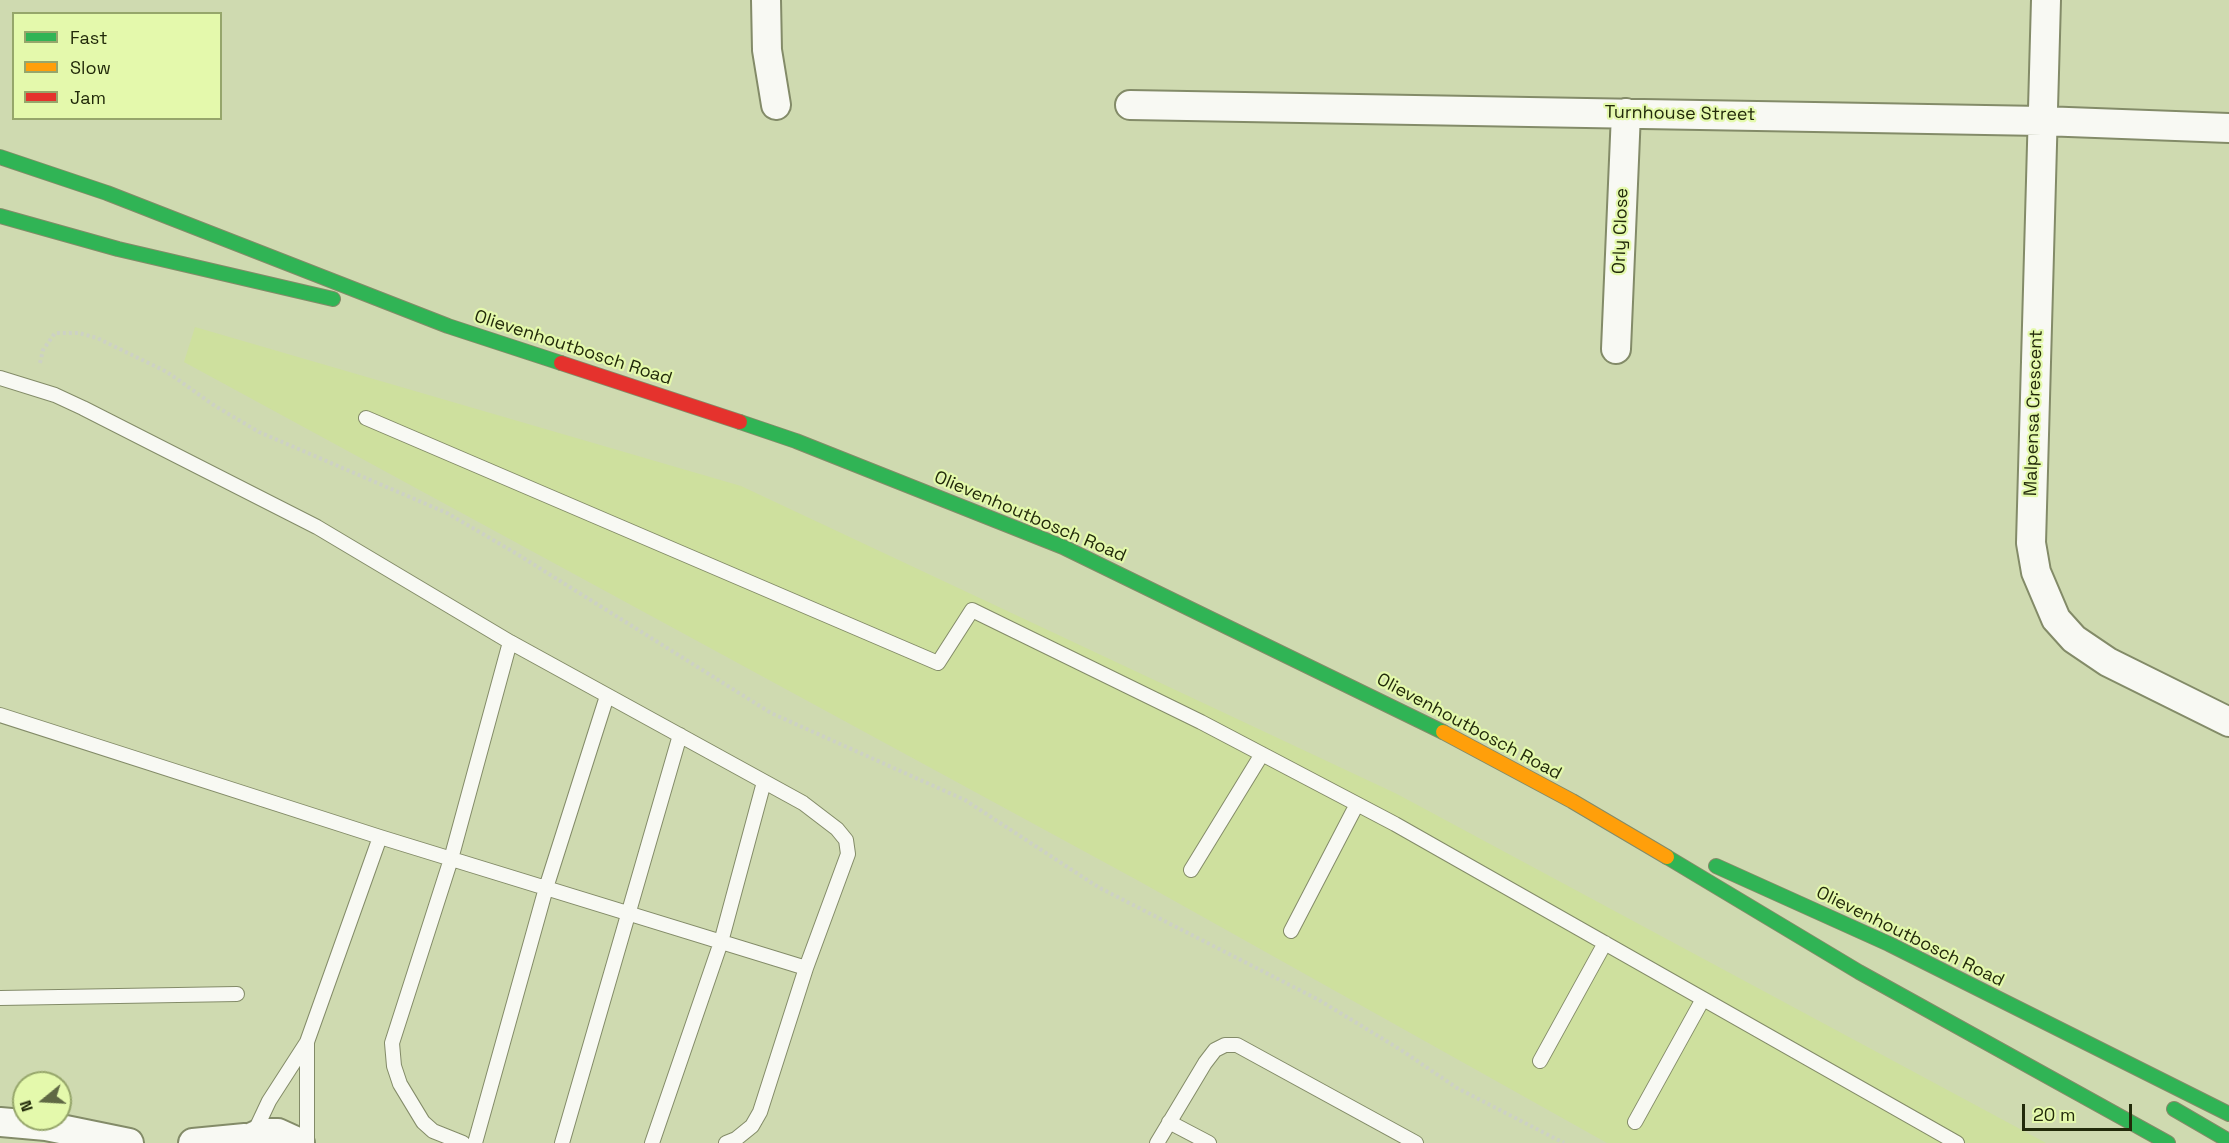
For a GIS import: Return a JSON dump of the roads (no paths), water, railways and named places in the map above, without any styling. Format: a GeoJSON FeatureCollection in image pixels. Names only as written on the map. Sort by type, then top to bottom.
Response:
{"type":"FeatureCollection","features":[{"type":"Feature","properties":{"kind":"main road","name":"Olievenhoutbosch Road"},"geometry":{"type":"LineString","coordinates":[[0,157],[107,193],[448,326],[796,441],[1063,547],[1409,714],[1572,801],[1859,972],[2163,1141]]}},
{"type":"Feature","properties":{"kind":"main road","name":"Olievenhoutbosch Road"},"geometry":{"type":"LineString","coordinates":[[0,216],[118,249],[448,326]]}},
{"type":"Feature","properties":{"kind":"main road","name":"Olievenhoutbosch Road"},"geometry":{"type":"LineString","coordinates":[[1572,801],[1889,944],[2229,1114]]}},
{"type":"Feature","properties":{"kind":"main road"},"geometry":{"type":"LineString","coordinates":[[1889,944],[2095,1064]]}},
{"type":"Feature","properties":{"kind":"main road"},"geometry":{"type":"LineString","coordinates":[[2157,1099],[2229,1141]]}},
{"type":"Feature","properties":{"kind":"street"},"geometry":{"type":"LineString","coordinates":[[766,0],[767,50],[776,105]]}},
{"type":"Feature","properties":{"kind":"street","name":"Malpensa Crescent"},"geometry":{"type":"LineString","coordinates":[[2046,0],[2031,531],[2036,572],[2056,619],[2074,639],[2108,662],[2229,722]]}},
{"type":"Feature","properties":{"kind":"street","name":"Turnhouse Street"},"geometry":{"type":"LineString","coordinates":[[1130,105],[2042,121],[2229,128]]}},
{"type":"Feature","properties":{"kind":"street","name":"Orly Close"},"geometry":{"type":"LineString","coordinates":[[1616,350],[1626,113]]}},
{"type":"Feature","properties":{"kind":"street"},"geometry":{"type":"LineString","coordinates":[[0,1122],[46,1126],[129,1143]]}},
{"type":"Feature","properties":{"kind":"street"},"geometry":{"type":"LineString","coordinates":[[194,1143],[245,1139],[279,1133],[300,1143]]}},
{"type":"Feature","properties":{"kind":"lane"},"geometry":{"type":"LineString","coordinates":[[0,378],[33,387],[157,444],[317,527],[510,642],[803,803],[837,829],[846,840],[848,854],[806,968],[760,1112],[752,1126],[736,1139],[726,1143]]}},
{"type":"Feature","properties":{"kind":"lane"},"geometry":{"type":"LineString","coordinates":[[366,418],[938,663],[972,609],[1357,804],[1957,1143]]}},
{"type":"Feature","properties":{"kind":"lane"},"geometry":{"type":"LineString","coordinates":[[463,1143],[433,1131],[423,1122],[400,1084],[394,1066],[392,1043],[451,859],[510,642]]}},
{"type":"Feature","properties":{"kind":"lane"},"geometry":{"type":"LineString","coordinates":[[475,1143],[546,888],[607,696]]}},
{"type":"Feature","properties":{"kind":"lane"},"geometry":{"type":"LineString","coordinates":[[0,715],[380,837],[806,968]]}},
{"type":"Feature","properties":{"kind":"lane"},"geometry":{"type":"LineString","coordinates":[[562,1143],[680,735]]}},
{"type":"Feature","properties":{"kind":"lane"},"geometry":{"type":"LineString","coordinates":[[1191,870],[1262,754]]}},
{"type":"Feature","properties":{"kind":"lane"},"geometry":{"type":"LineString","coordinates":[[652,1143],[721,942],[764,782]]}},
{"type":"Feature","properties":{"kind":"lane"},"geometry":{"type":"LineString","coordinates":[[1291,931],[1357,804]]}},
{"type":"Feature","properties":{"kind":"lane"},"geometry":{"type":"LineString","coordinates":[[245,1139],[307,1042],[380,837]]}},
{"type":"Feature","properties":{"kind":"lane"},"geometry":{"type":"LineString","coordinates":[[1540,1061],[1605,943]]}},
{"type":"Feature","properties":{"kind":"lane"},"geometry":{"type":"LineString","coordinates":[[0,998],[237,994]]}},
{"type":"Feature","properties":{"kind":"lane"},"geometry":{"type":"LineString","coordinates":[[1635,1122],[1702,999]]}},
{"type":"Feature","properties":{"kind":"lane"},"geometry":{"type":"LineString","coordinates":[[307,1042],[308,1143]]}},
{"type":"Feature","properties":{"kind":"lane"},"geometry":{"type":"LineString","coordinates":[[1157,1143],[1215,1050],[1225,1045],[1237,1045],[1416,1143]]}},
{"type":"Feature","properties":{"kind":"lane"},"geometry":{"type":"LineString","coordinates":[[1169,1122],[1209,1143]]}}]}
